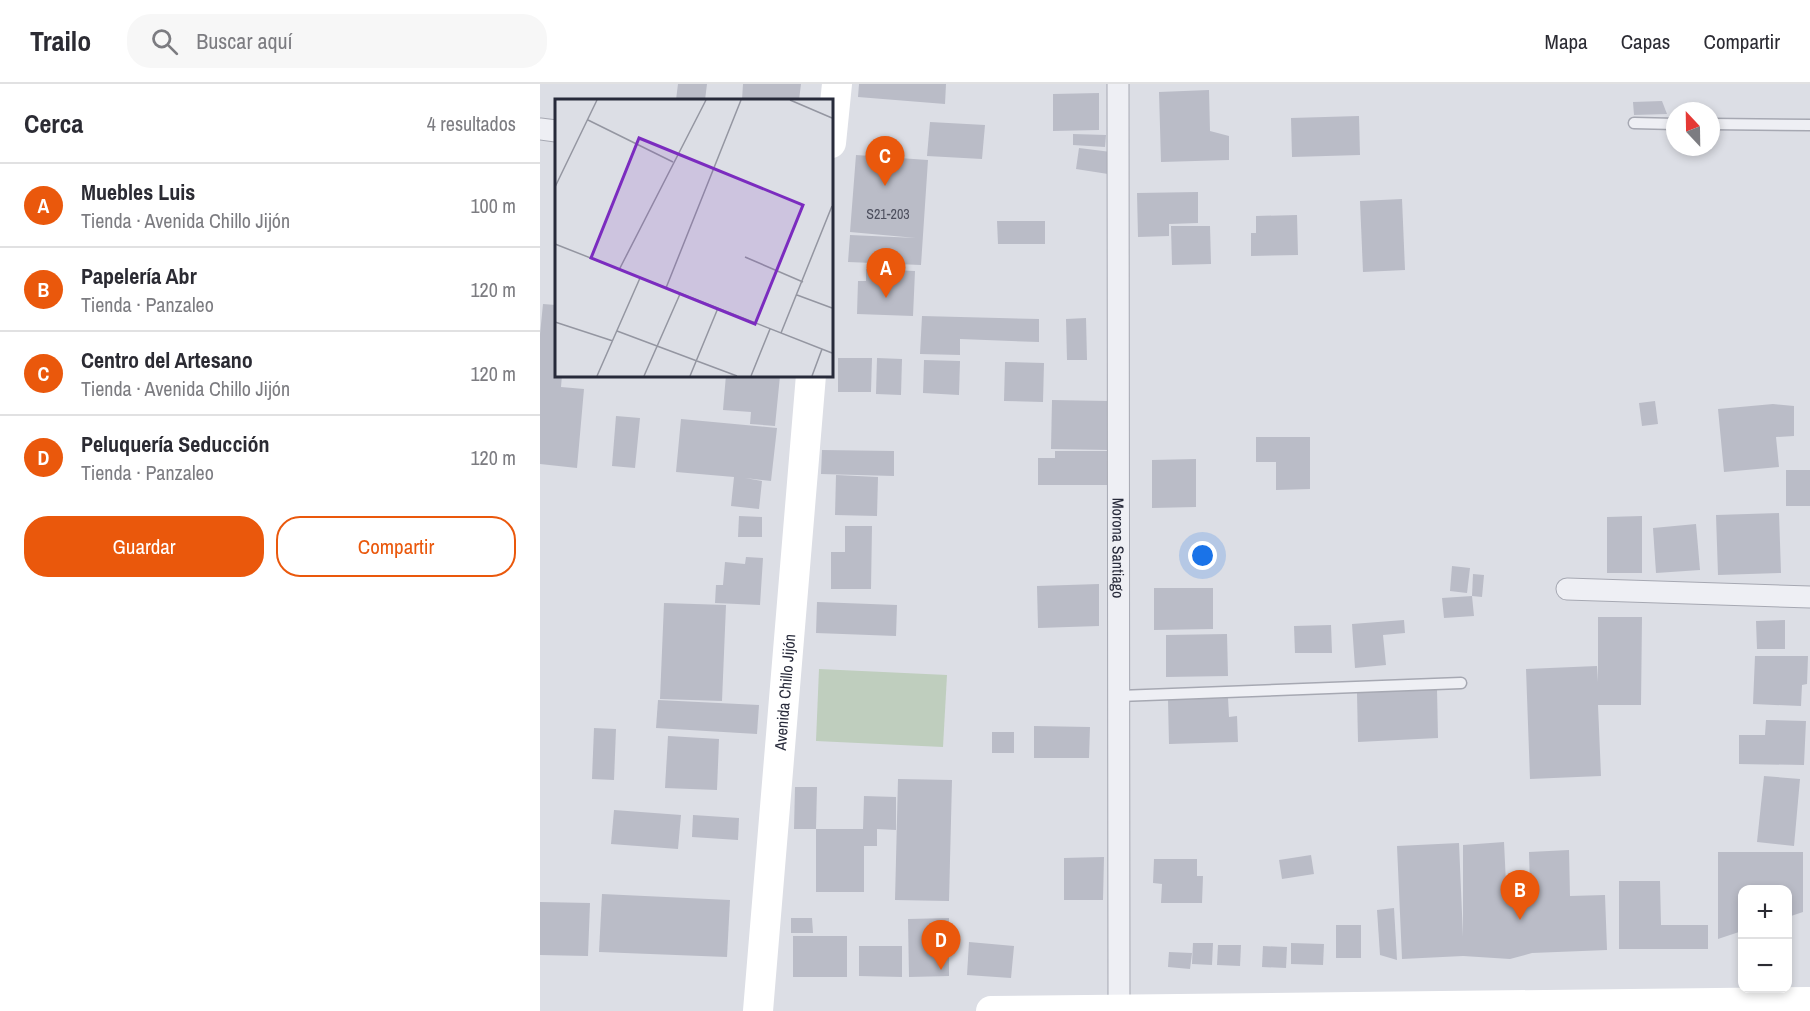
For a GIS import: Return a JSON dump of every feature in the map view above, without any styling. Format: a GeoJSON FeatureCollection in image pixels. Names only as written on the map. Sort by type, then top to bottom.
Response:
{"type":"FeatureCollection","features":[{"type":"Feature","properties":{"kind":"street"},"geometry":{"type":"LineString","coordinates":[[832,133],[837,84]]}},
{"type":"Feature","properties":{"kind":"street","name":"Morona Santiago"},"geometry":{"type":"LineString","coordinates":[[1118,84],[1119,1010]]}},
{"type":"Feature","properties":{"kind":"street"},"geometry":{"type":"LineString","coordinates":[[540,129],[555,131]]}},
{"type":"Feature","properties":{"kind":"street","name":"Avenida Chillo Jijón"},"geometry":{"type":"LineString","coordinates":[[758,1011],[812,376]]}},
{"type":"Feature","properties":{"kind":"street"},"geometry":{"type":"LineString","coordinates":[[1566,589],[1810,597]]}},
{"type":"Feature","properties":{"kind":"street"},"geometry":{"type":"LineString","coordinates":[[991,1011],[1522,1008],[1810,1002]]}},
{"type":"Feature","properties":{"kind":"lane"},"geometry":{"type":"LineString","coordinates":[[1118,84],[1127,84]]}},
{"type":"Feature","properties":{"kind":"lane"},"geometry":{"type":"LineString","coordinates":[[1634,123],[1666,124]]}},
{"type":"Feature","properties":{"kind":"lane"},"geometry":{"type":"LineString","coordinates":[[1720,124],[1810,125]]}},
{"type":"Feature","properties":{"kind":"lane"},"geometry":{"type":"LineString","coordinates":[[1119,696],[1461,683]]}},
{"type":"Feature","properties":{"kind":"green space"},"geometry":{"type":"Polygon","coordinates":[[[819,669],[947,675],[943,747],[816,741],[819,669]]]}},
{"type":"Feature","properties":{"kind":"building"},"geometry":{"type":"Polygon","coordinates":[[[678,84],[707,84],[705,99],[676,99],[678,84]]]}},
{"type":"Feature","properties":{"kind":"building"},"geometry":{"type":"Polygon","coordinates":[[[743,84],[801,84],[799,99],[742,99],[743,84]]]}},
{"type":"Feature","properties":{"kind":"building"},"geometry":{"type":"Polygon","coordinates":[[[859,84],[946,84],[945,104],[858,97],[859,84]]]}},
{"type":"Feature","properties":{"kind":"building"},"geometry":{"type":"Polygon","coordinates":[[[1209,90],[1210,131],[1229,136],[1229,160],[1161,162],[1159,92],[1209,90]]]}},
{"type":"Feature","properties":{"kind":"building"},"geometry":{"type":"Polygon","coordinates":[[[1099,93],[1099,130],[1053,131],[1053,94],[1099,93]]]}},
{"type":"Feature","properties":{"kind":"building"},"geometry":{"type":"Polygon","coordinates":[[[1662,101],[1666,114],[1634,115],[1633,102],[1662,101]]]}},
{"type":"Feature","properties":{"kind":"building"},"geometry":{"type":"Polygon","coordinates":[[[1359,116],[1360,155],[1292,157],[1291,118],[1359,116]]]}},
{"type":"Feature","properties":{"kind":"building"},"geometry":{"type":"Polygon","coordinates":[[[930,122],[985,125],[982,159],[927,156],[930,122]]]}},
{"type":"Feature","properties":{"kind":"building"},"geometry":{"type":"Polygon","coordinates":[[[1073,134],[1106,135],[1105,147],[1073,145],[1073,134]]]}},
{"type":"Feature","properties":{"kind":"building"},"geometry":{"type":"Polygon","coordinates":[[[1079,148],[1111,152],[1108,174],[1076,169],[1079,148]]]}},
{"type":"Feature","properties":{"kind":"building"},"geometry":{"type":"Polygon","coordinates":[[[856,155],[928,160],[921,265],[848,262],[850,235],[916,238],[850,232],[856,155]]]}},
{"type":"Feature","properties":{"kind":"building"},"geometry":{"type":"Polygon","coordinates":[[[1198,192],[1198,223],[1169,224],[1169,236],[1138,237],[1137,193],[1198,192]]]}},
{"type":"Feature","properties":{"kind":"building"},"geometry":{"type":"Polygon","coordinates":[[[1402,199],[1405,270],[1363,272],[1360,201],[1402,199]]]}},
{"type":"Feature","properties":{"kind":"building"},"geometry":{"type":"Polygon","coordinates":[[[1297,215],[1298,255],[1251,256],[1251,233],[1256,233],[1256,216],[1297,215]]]}},
{"type":"Feature","properties":{"kind":"building"},"geometry":{"type":"Polygon","coordinates":[[[997,221],[1045,221],[1045,244],[998,244],[997,221]]]}},
{"type":"Feature","properties":{"kind":"building"},"geometry":{"type":"Polygon","coordinates":[[[1171,226],[1210,226],[1211,264],[1172,265],[1171,226]]]}},
{"type":"Feature","properties":{"kind":"building"},"geometry":{"type":"Polygon","coordinates":[[[866,269],[915,271],[913,316],[857,314],[858,281],[866,281],[866,269]]]}},
{"type":"Feature","properties":{"kind":"building"},"geometry":{"type":"Polygon","coordinates":[[[543,304],[555,305],[555,376],[562,376],[561,387],[584,389],[577,468],[540,464],[540,334],[543,304]]]}},
{"type":"Feature","properties":{"kind":"building"},"geometry":{"type":"Polygon","coordinates":[[[922,316],[1039,319],[1039,342],[960,339],[960,355],[920,354],[922,316]]]}},
{"type":"Feature","properties":{"kind":"building"},"geometry":{"type":"Polygon","coordinates":[[[1086,318],[1087,360],[1067,360],[1066,319],[1086,318]]]}},
{"type":"Feature","properties":{"kind":"building"},"geometry":{"type":"Polygon","coordinates":[[[838,358],[872,358],[871,392],[838,392],[838,358]]]}},
{"type":"Feature","properties":{"kind":"building"},"geometry":{"type":"Polygon","coordinates":[[[877,358],[902,359],[901,395],[876,394],[877,358]]]}},
{"type":"Feature","properties":{"kind":"building"},"geometry":{"type":"Polygon","coordinates":[[[924,360],[960,361],[959,395],[923,393],[924,360]]]}},
{"type":"Feature","properties":{"kind":"building"},"geometry":{"type":"Polygon","coordinates":[[[1005,362],[1044,363],[1043,402],[1004,401],[1005,362]]]}},
{"type":"Feature","properties":{"kind":"building"},"geometry":{"type":"Polygon","coordinates":[[[726,376],[780,376],[775,426],[750,424],[751,412],[723,410],[726,376]]]}},
{"type":"Feature","properties":{"kind":"building"},"geometry":{"type":"Polygon","coordinates":[[[1052,400],[1110,401],[1109,450],[1051,449],[1052,400]]]}},
{"type":"Feature","properties":{"kind":"building"},"geometry":{"type":"Polygon","coordinates":[[[1655,401],[1658,424],[1642,426],[1639,403],[1655,401]]]}},
{"type":"Feature","properties":{"kind":"building"},"geometry":{"type":"Polygon","coordinates":[[[1773,404],[1794,406],[1794,436],[1776,437],[1779,467],[1724,472],[1718,409],[1773,404]]]}},
{"type":"Feature","properties":{"kind":"building"},"geometry":{"type":"Polygon","coordinates":[[[616,416],[640,418],[635,468],[612,466],[616,416]]]}},
{"type":"Feature","properties":{"kind":"building"},"geometry":{"type":"Polygon","coordinates":[[[681,419],[777,428],[771,481],[745,478],[762,481],[759,509],[731,506],[734,477],[676,472],[681,419]]]}},
{"type":"Feature","properties":{"kind":"building"},"geometry":{"type":"Polygon","coordinates":[[[1256,437],[1310,437],[1310,489],[1276,490],[1276,462],[1256,462],[1256,437]]]}},
{"type":"Feature","properties":{"kind":"building"},"geometry":{"type":"Polygon","coordinates":[[[822,450],[894,451],[894,476],[821,474],[822,450]]]}},
{"type":"Feature","properties":{"kind":"building"},"geometry":{"type":"Polygon","coordinates":[[[1055,451],[1112,451],[1111,485],[1038,485],[1038,458],[1055,458],[1055,451]]]}},
{"type":"Feature","properties":{"kind":"building"},"geometry":{"type":"Polygon","coordinates":[[[1196,459],[1196,507],[1152,508],[1152,460],[1196,459]]]}},
{"type":"Feature","properties":{"kind":"building"},"geometry":{"type":"Polygon","coordinates":[[[1786,470],[1810,470],[1810,506],[1786,506],[1786,470]]]}},
{"type":"Feature","properties":{"kind":"building"},"geometry":{"type":"Polygon","coordinates":[[[836,475],[878,477],[877,516],[835,515],[836,475]]]}},
{"type":"Feature","properties":{"kind":"building"},"geometry":{"type":"Polygon","coordinates":[[[1779,513],[1781,573],[1718,575],[1716,515],[1779,513]]]}},
{"type":"Feature","properties":{"kind":"building"},"geometry":{"type":"Polygon","coordinates":[[[739,516],[762,517],[762,537],[738,537],[739,516]]]}},
{"type":"Feature","properties":{"kind":"building"},"geometry":{"type":"Polygon","coordinates":[[[1642,516],[1642,573],[1607,573],[1607,517],[1642,516]]]}},
{"type":"Feature","properties":{"kind":"building"},"geometry":{"type":"Polygon","coordinates":[[[1696,524],[1700,570],[1656,573],[1653,528],[1696,524]]]}},
{"type":"Feature","properties":{"kind":"building"},"geometry":{"type":"Polygon","coordinates":[[[845,526],[872,526],[871,589],[831,589],[831,552],[845,552],[845,526]]]}},
{"type":"Feature","properties":{"kind":"building"},"geometry":{"type":"Polygon","coordinates":[[[746,557],[763,558],[760,605],[715,603],[716,585],[723,585],[725,562],[745,564],[746,557]]]}},
{"type":"Feature","properties":{"kind":"building"},"geometry":{"type":"Polygon","coordinates":[[[1452,566],[1470,568],[1467,593],[1450,591],[1452,566]]]}},
{"type":"Feature","properties":{"kind":"building"},"geometry":{"type":"Polygon","coordinates":[[[1473,574],[1484,575],[1482,597],[1472,596],[1473,574]]]}},
{"type":"Feature","properties":{"kind":"building"},"geometry":{"type":"Polygon","coordinates":[[[1099,584],[1099,626],[1038,628],[1037,586],[1099,584]]]}},
{"type":"Feature","properties":{"kind":"building"},"geometry":{"type":"Polygon","coordinates":[[[1154,588],[1213,588],[1213,629],[1154,630],[1154,588]]]}},
{"type":"Feature","properties":{"kind":"building"},"geometry":{"type":"Polygon","coordinates":[[[1472,596],[1474,616],[1444,618],[1442,598],[1472,596]]]}},
{"type":"Feature","properties":{"kind":"building"},"geometry":{"type":"Polygon","coordinates":[[[817,602],[897,605],[896,636],[816,633],[817,602]]]}},
{"type":"Feature","properties":{"kind":"building"},"geometry":{"type":"Polygon","coordinates":[[[664,603],[726,605],[722,701],[660,699],[664,603]]]}},
{"type":"Feature","properties":{"kind":"building"},"geometry":{"type":"Polygon","coordinates":[[[1598,617],[1642,617],[1641,705],[1598,705],[1601,776],[1530,779],[1526,669],[1597,666],[1598,682],[1598,617]]]}},
{"type":"Feature","properties":{"kind":"building"},"geometry":{"type":"Polygon","coordinates":[[[1404,620],[1405,633],[1383,635],[1386,665],[1355,668],[1352,624],[1404,620]]]}},
{"type":"Feature","properties":{"kind":"building"},"geometry":{"type":"Polygon","coordinates":[[[1785,620],[1785,649],[1757,649],[1756,621],[1785,620]]]}},
{"type":"Feature","properties":{"kind":"building"},"geometry":{"type":"Polygon","coordinates":[[[1331,625],[1332,653],[1295,653],[1294,626],[1331,625]]]}},
{"type":"Feature","properties":{"kind":"building"},"geometry":{"type":"Polygon","coordinates":[[[1227,634],[1228,676],[1166,677],[1166,635],[1227,634]]]}},
{"type":"Feature","properties":{"kind":"building"},"geometry":{"type":"Polygon","coordinates":[[[1755,656],[1808,656],[1807,684],[1802,685],[1801,706],[1753,704],[1755,656]]]}},
{"type":"Feature","properties":{"kind":"building"},"geometry":{"type":"Polygon","coordinates":[[[1437,689],[1438,738],[1358,742],[1357,693],[1437,689]]]}},
{"type":"Feature","properties":{"kind":"building"},"geometry":{"type":"Polygon","coordinates":[[[1228,698],[1229,717],[1237,716],[1238,742],[1169,744],[1168,700],[1228,698]]]}},
{"type":"Feature","properties":{"kind":"building"},"geometry":{"type":"Polygon","coordinates":[[[658,700],[759,705],[757,734],[656,728],[658,700]]]}},
{"type":"Feature","properties":{"kind":"building"},"geometry":{"type":"Polygon","coordinates":[[[1766,720],[1806,721],[1804,765],[1739,764],[1739,735],[1765,735],[1766,720]]]}},
{"type":"Feature","properties":{"kind":"building"},"geometry":{"type":"Polygon","coordinates":[[[1034,726],[1090,727],[1089,758],[1034,758],[1034,726]]]}},
{"type":"Feature","properties":{"kind":"building"},"geometry":{"type":"Polygon","coordinates":[[[594,728],[616,729],[614,780],[592,779],[594,728]]]}},
{"type":"Feature","properties":{"kind":"building"},"geometry":{"type":"Polygon","coordinates":[[[992,732],[1014,732],[1014,753],[992,753],[992,732]]]}},
{"type":"Feature","properties":{"kind":"building"},"geometry":{"type":"Polygon","coordinates":[[[668,736],[719,739],[717,790],[665,788],[668,736]]]}},
{"type":"Feature","properties":{"kind":"building"},"geometry":{"type":"Polygon","coordinates":[[[1764,776],[1800,779],[1794,846],[1757,842],[1764,776]]]}},
{"type":"Feature","properties":{"kind":"building"},"geometry":{"type":"Polygon","coordinates":[[[898,779],[952,780],[949,901],[895,900],[898,779]]]}},
{"type":"Feature","properties":{"kind":"building"},"geometry":{"type":"Polygon","coordinates":[[[795,787],[817,787],[816,829],[794,829],[795,787]]]}},
{"type":"Feature","properties":{"kind":"building"},"geometry":{"type":"Polygon","coordinates":[[[864,796],[896,797],[896,830],[877,829],[877,846],[864,846],[864,892],[816,892],[816,829],[863,829],[864,796]]]}},
{"type":"Feature","properties":{"kind":"building"},"geometry":{"type":"Polygon","coordinates":[[[614,810],[681,815],[678,849],[611,844],[614,810]]]}},
{"type":"Feature","properties":{"kind":"building"},"geometry":{"type":"Polygon","coordinates":[[[693,815],[739,818],[738,840],[692,837],[693,815]]]}},
{"type":"Feature","properties":{"kind":"building"},"geometry":{"type":"Polygon","coordinates":[[[1504,842],[1507,904],[1507,887],[1530,887],[1529,852],[1569,850],[1570,896],[1605,895],[1607,950],[1532,953],[1510,959],[1463,956],[1402,959],[1397,846],[1459,843],[1463,937],[1463,845],[1504,842]]]}},
{"type":"Feature","properties":{"kind":"building"},"geometry":{"type":"Polygon","coordinates":[[[1718,852],[1803,852],[1803,912],[1792,916],[1792,885],[1738,885],[1738,932],[1718,939],[1718,852]]]}},
{"type":"Feature","properties":{"kind":"building"},"geometry":{"type":"Polygon","coordinates":[[[1311,855],[1314,874],[1282,879],[1279,860],[1311,855]]]}},
{"type":"Feature","properties":{"kind":"building"},"geometry":{"type":"Polygon","coordinates":[[[1104,857],[1103,900],[1064,900],[1064,858],[1104,857]]]}},
{"type":"Feature","properties":{"kind":"building"},"geometry":{"type":"Polygon","coordinates":[[[1154,859],[1197,859],[1197,876],[1203,876],[1202,903],[1161,903],[1162,884],[1153,883],[1154,859]]]}},
{"type":"Feature","properties":{"kind":"building"},"geometry":{"type":"Polygon","coordinates":[[[1619,881],[1660,881],[1661,925],[1708,925],[1708,949],[1619,949],[1619,881]]]}},
{"type":"Feature","properties":{"kind":"building"},"geometry":{"type":"Polygon","coordinates":[[[602,894],[730,900],[727,957],[599,952],[602,894]]]}},
{"type":"Feature","properties":{"kind":"building"},"geometry":{"type":"Polygon","coordinates":[[[540,902],[590,903],[588,956],[540,955],[540,902]]]}},
{"type":"Feature","properties":{"kind":"building"},"geometry":{"type":"Polygon","coordinates":[[[1394,908],[1397,960],[1380,955],[1377,910],[1394,908]]]}},
{"type":"Feature","properties":{"kind":"building"},"geometry":{"type":"Polygon","coordinates":[[[791,918],[812,918],[813,933],[791,933],[791,918]]]}},
{"type":"Feature","properties":{"kind":"building"},"geometry":{"type":"Polygon","coordinates":[[[949,918],[949,976],[909,977],[908,919],[949,918]]]}},
{"type":"Feature","properties":{"kind":"building"},"geometry":{"type":"Polygon","coordinates":[[[1336,925],[1361,925],[1361,958],[1336,958],[1336,925]]]}},
{"type":"Feature","properties":{"kind":"building"},"geometry":{"type":"Polygon","coordinates":[[[793,936],[847,936],[847,977],[793,977],[793,936]]]}},
{"type":"Feature","properties":{"kind":"building"},"geometry":{"type":"Polygon","coordinates":[[[969,942],[1014,946],[1011,978],[967,975],[969,942]]]}},
{"type":"Feature","properties":{"kind":"building"},"geometry":{"type":"Polygon","coordinates":[[[1193,943],[1213,943],[1212,965],[1192,964],[1193,943]]]}},
{"type":"Feature","properties":{"kind":"building"},"geometry":{"type":"Polygon","coordinates":[[[1291,943],[1324,944],[1323,965],[1291,964],[1291,943]]]}},
{"type":"Feature","properties":{"kind":"building"},"geometry":{"type":"Polygon","coordinates":[[[1218,945],[1241,945],[1240,966],[1217,965],[1218,945]]]}},
{"type":"Feature","properties":{"kind":"building"},"geometry":{"type":"Polygon","coordinates":[[[859,946],[902,946],[902,977],[859,976],[859,946]]]}},
{"type":"Feature","properties":{"kind":"building"},"geometry":{"type":"Polygon","coordinates":[[[1263,946],[1287,947],[1286,968],[1262,967],[1263,946]]]}},
{"type":"Feature","properties":{"kind":"building"},"geometry":{"type":"Polygon","coordinates":[[[1169,952],[1192,953],[1190,969],[1168,967],[1169,952]]]}},
{"type":"Feature","properties":{"kind":"place","name":"Centro del Artesano"},"geometry":{"type":"Point","coordinates":[885,186]}},
{"type":"Feature","properties":{"kind":"place","name":"Muebles Luis"},"geometry":{"type":"Point","coordinates":[886,298]}},
{"type":"Feature","properties":{"kind":"place","name":"Papelería Abr"},"geometry":{"type":"Point","coordinates":[1520,920]}},
{"type":"Feature","properties":{"kind":"place","name":"Peluquería Seducción"},"geometry":{"type":"Point","coordinates":[941,970]}}]}
